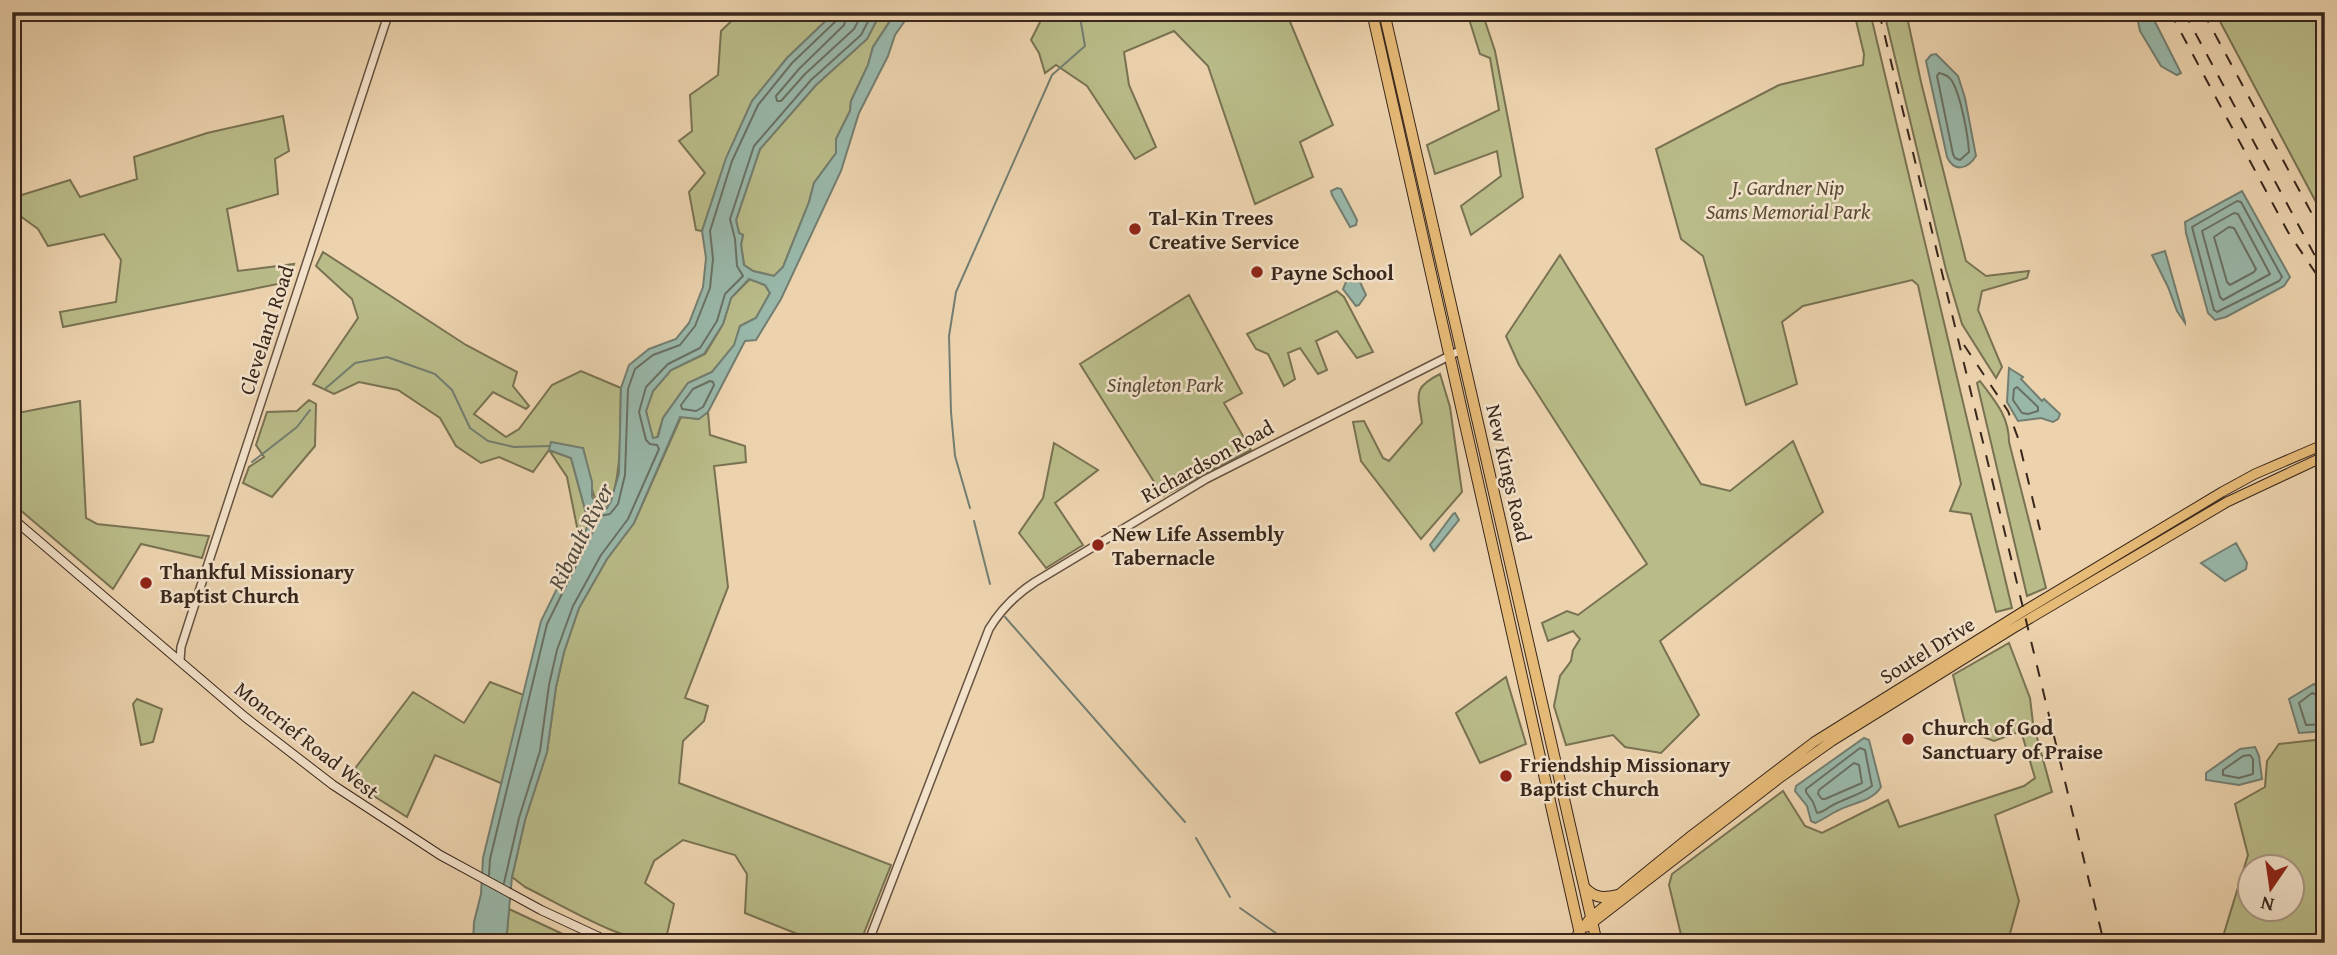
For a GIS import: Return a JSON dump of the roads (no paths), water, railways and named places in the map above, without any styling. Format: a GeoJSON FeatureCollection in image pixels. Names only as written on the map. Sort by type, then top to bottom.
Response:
{"type":"FeatureCollection","features":[{"type":"Feature","properties":{"kind":"highway","name":"New Kings Road"},"geometry":{"type":"LineString","coordinates":[[1372,12],[1582,943]]}},
{"type":"Feature","properties":{"kind":"highway","name":"New Kings Road"},"geometry":{"type":"LineString","coordinates":[[1384,12],[1597,943]]}},
{"type":"Feature","properties":{"kind":"highway"},"geometry":{"type":"LineString","coordinates":[[1584,887],[1597,897],[1619,895]]}},
{"type":"Feature","properties":{"kind":"main road","name":"Soutel Drive"},"geometry":{"type":"LineString","coordinates":[[1571,943],[1591,920],[1619,895],[1756,785],[1859,712],[2222,492],[2255,474],[2325,444]]}},
{"type":"Feature","properties":{"kind":"main road","name":"Soutel Drive"},"geometry":{"type":"LineString","coordinates":[[1591,920],[1781,777],[1843,734],[2012,629],[2227,502],[2325,456]]}},
{"type":"Feature","properties":{"kind":"main road","name":"Moncrief Road West"},"geometry":{"type":"LineString","coordinates":[[12,517],[299,760],[404,833],[474,874],[612,943]]}},
{"type":"Feature","properties":{"kind":"street","name":"Cleveland Road"},"geometry":{"type":"LineString","coordinates":[[180,660],[181,647],[388,12]]}},
{"type":"Feature","properties":{"kind":"street","name":"Richardson Road"},"geometry":{"type":"LineString","coordinates":[[869,943],[989,629],[1005,605],[1035,582],[1206,479],[1461,350]]}},
{"type":"Feature","properties":{"kind":"water","name":"Ribault River"},"geometry":{"type":"Polygon","coordinates":[[[835,12],[881,12],[867,39],[816,85],[760,149],[736,220],[739,233],[743,235],[741,245],[744,265],[753,271],[774,276],[783,267],[814,183],[836,153],[836,139],[850,111],[851,101],[868,65],[873,47],[893,12],[911,12],[895,35],[888,56],[859,113],[841,171],[781,299],[756,340],[745,341],[708,412],[699,419],[680,417],[634,523],[607,559],[579,608],[564,652],[547,752],[525,820],[512,877],[506,943],[473,943],[474,922],[481,894],[483,858],[541,621],[589,524],[571,458],[549,450],[551,442],[583,448],[592,482],[592,497],[601,503],[601,509],[607,508],[619,473],[621,388],[629,365],[649,349],[676,339],[689,323],[703,287],[706,258],[702,231],[726,158],[752,101],[787,58],[835,12]],[[749,279],[731,298],[723,324],[704,354],[671,370],[653,391],[646,411],[653,438],[658,437],[663,418],[688,383],[712,372],[734,345],[740,326],[756,318],[770,293],[765,285],[749,279]]]}},
{"type":"Feature","properties":{"kind":"water"},"geometry":{"type":"Polygon","coordinates":[[[2136,12],[2150,12],[2181,73],[2177,75],[2161,66],[2140,31],[2136,12]]]}},
{"type":"Feature","properties":{"kind":"water"},"geometry":{"type":"Polygon","coordinates":[[[1936,54],[1958,76],[1965,98],[1976,156],[1969,164],[1961,167],[1953,165],[1947,157],[1926,61],[1936,54]]]}},
{"type":"Feature","properties":{"kind":"water"},"geometry":{"type":"Polygon","coordinates":[[[1341,189],[1357,220],[1356,225],[1350,227],[1332,195],[1331,191],[1341,189]]]}},
{"type":"Feature","properties":{"kind":"water"},"geometry":{"type":"Polygon","coordinates":[[[2242,191],[2290,277],[2284,286],[2226,317],[2215,320],[2208,313],[2185,222],[2242,191]]]}},
{"type":"Feature","properties":{"kind":"water"},"geometry":{"type":"Polygon","coordinates":[[[2165,251],[2185,323],[2152,255],[2165,251]]]}},
{"type":"Feature","properties":{"kind":"water"},"geometry":{"type":"Polygon","coordinates":[[[1354,279],[1360,282],[1366,295],[1356,306],[1343,289],[1346,282],[1354,279]]]}},
{"type":"Feature","properties":{"kind":"water"},"geometry":{"type":"Polygon","coordinates":[[[2009,368],[2023,377],[2021,379],[2042,401],[2044,399],[2060,414],[2058,419],[2053,422],[2041,418],[2018,421],[2007,402],[2009,368]]]}},
{"type":"Feature","properties":{"kind":"water"},"geometry":{"type":"Polygon","coordinates":[[[1455,513],[1459,520],[1434,551],[1430,545],[1455,513]]]}},
{"type":"Feature","properties":{"kind":"water"},"geometry":{"type":"Polygon","coordinates":[[[2236,543],[2247,563],[2246,569],[2225,581],[2201,563],[2236,543]]]}},
{"type":"Feature","properties":{"kind":"water"},"geometry":{"type":"Polygon","coordinates":[[[2314,684],[2325,698],[2325,731],[2299,733],[2289,699],[2314,684]]]}},
{"type":"Feature","properties":{"kind":"water"},"geometry":{"type":"Polygon","coordinates":[[[1864,738],[1869,740],[1881,787],[1866,799],[1815,823],[1811,821],[1807,806],[1795,791],[1796,786],[1864,738]]]}},
{"type":"Feature","properties":{"kind":"water"},"geometry":{"type":"Polygon","coordinates":[[[2255,747],[2262,779],[2239,785],[2206,780],[2206,773],[2240,749],[2255,747]]]}},
{"type":"Feature","properties":{"kind":"waterway"},"geometry":{"type":"LineString","coordinates":[[970,508],[955,456],[951,412],[949,336],[956,292],[1052,75],[1085,46],[1080,17],[1075,12]]}},
{"type":"Feature","properties":{"kind":"waterway"},"geometry":{"type":"LineString","coordinates":[[326,388],[355,363],[387,357],[435,374],[452,390],[470,428],[488,441],[514,447],[550,446]]}},
{"type":"Feature","properties":{"kind":"waterway"},"geometry":{"type":"LineString","coordinates":[[252,462],[297,427],[310,410]]}},
{"type":"Feature","properties":{"kind":"waterway"},"geometry":{"type":"LineString","coordinates":[[974,521],[990,584]]}},
{"type":"Feature","properties":{"kind":"waterway"},"geometry":{"type":"LineString","coordinates":[[1005,617],[1185,822]]}},
{"type":"Feature","properties":{"kind":"waterway"},"geometry":{"type":"LineString","coordinates":[[1196,838],[1230,897]]}},
{"type":"Feature","properties":{"kind":"waterway"},"geometry":{"type":"LineString","coordinates":[[1240,908],[1290,943]]}},
{"type":"Feature","properties":{"kind":"railway"},"geometry":{"type":"LineString","coordinates":[[1879,12],[2104,943]]}},
{"type":"Feature","properties":{"kind":"railway"},"geometry":{"type":"LineString","coordinates":[[2170,12],[2288,232],[2325,287]]}},
{"type":"Feature","properties":{"kind":"railway"},"geometry":{"type":"LineString","coordinates":[[2184,12],[2321,267]]}},
{"type":"Feature","properties":{"kind":"railway"},"geometry":{"type":"LineString","coordinates":[[2203,12],[2325,238]]}},
{"type":"Feature","properties":{"kind":"railway"},"geometry":{"type":"LineString","coordinates":[[1964,345],[2008,411],[2018,438],[2040,530]]}},
{"type":"Feature","properties":{"kind":"place","name":"Tal-Kin Trees Creative Service"},"geometry":{"type":"Point","coordinates":[1135,229]}},
{"type":"Feature","properties":{"kind":"place","name":"Payne School"},"geometry":{"type":"Point","coordinates":[1257,272]}},
{"type":"Feature","properties":{"kind":"place","name":"New Life Assembly Tabernacle"},"geometry":{"type":"Point","coordinates":[1098,545]}},
{"type":"Feature","properties":{"kind":"place","name":"Thankful Missionary Baptist Church"},"geometry":{"type":"Point","coordinates":[146,583]}},
{"type":"Feature","properties":{"kind":"place","name":"Church of God Sanctuary of Praise"},"geometry":{"type":"Point","coordinates":[1908,739]}},
{"type":"Feature","properties":{"kind":"place","name":"Friendship Missionary Baptist Church"},"geometry":{"type":"Point","coordinates":[1506,776]}},
{"type":"Feature","properties":{"kind":"park label","name":"J. Gardner Nip Sams Memorial Park"},"geometry":{"type":"Point","coordinates":[1788,199]}},
{"type":"Feature","properties":{"kind":"park label","name":"Singleton Park"},"geometry":{"type":"Point","coordinates":[1165,384]}}]}
